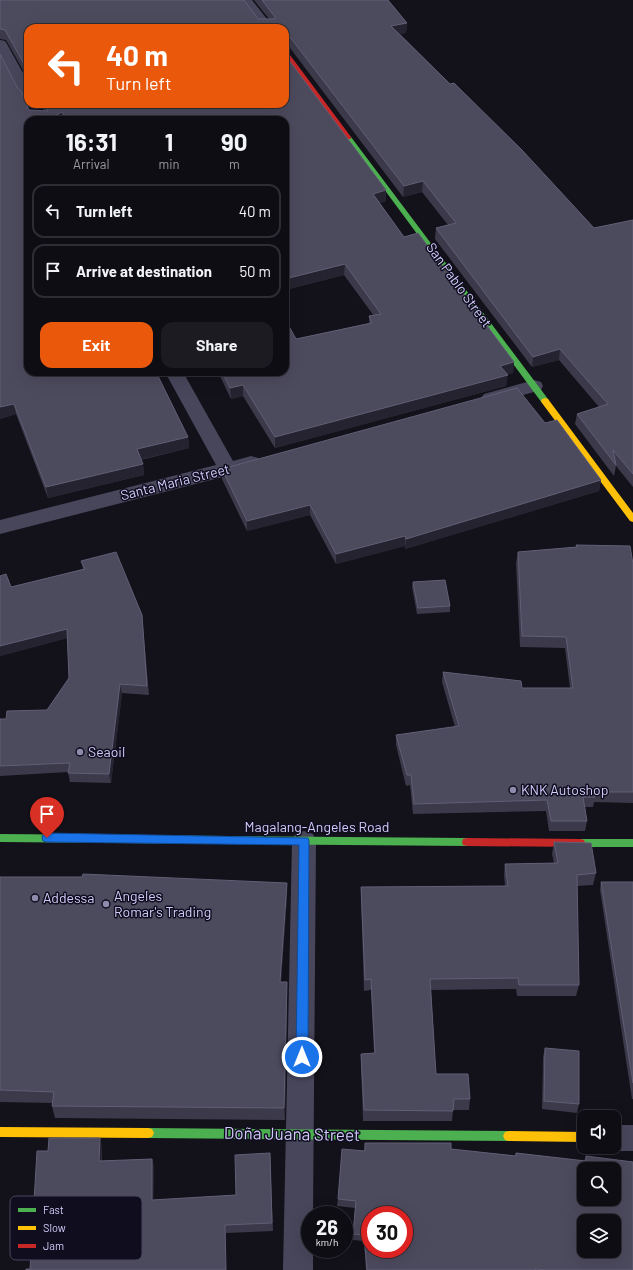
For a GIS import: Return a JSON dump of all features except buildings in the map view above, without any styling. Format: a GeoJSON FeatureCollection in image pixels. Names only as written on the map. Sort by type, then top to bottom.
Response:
{"type":"FeatureCollection","features":[{"type":"Feature","properties":{"kind":"street"},"geometry":{"type":"LineString","coordinates":[[245,0],[264,24]]}},
{"type":"Feature","properties":{"kind":"street"},"geometry":{"type":"LineString","coordinates":[[0,44],[24,90]]}},
{"type":"Feature","properties":{"kind":"street","name":"San Pablo Street"},"geometry":{"type":"LineString","coordinates":[[289,57],[633,519]]}},
{"type":"Feature","properties":{"kind":"street"},"geometry":{"type":"LineString","coordinates":[[176,376],[228,469]]}},
{"type":"Feature","properties":{"kind":"street"},"geometry":{"type":"LineString","coordinates":[[473,403],[534,386]]}},
{"type":"Feature","properties":{"kind":"street","name":"Santa Maria Street"},"geometry":{"type":"LineString","coordinates":[[0,527],[266,458]]}},
{"type":"Feature","properties":{"kind":"street","name":"Magalang-Angeles Road"},"geometry":{"type":"LineString","coordinates":[[0,838],[633,843]]}},
{"type":"Feature","properties":{"kind":"street"},"geometry":{"type":"LineString","coordinates":[[298,1270],[304,841]]}},
{"type":"Feature","properties":{"kind":"street","name":"Doña Juana Street"},"geometry":{"type":"LineString","coordinates":[[0,1132],[577,1138]]}},
{"type":"Feature","properties":{"kind":"street"},"geometry":{"type":"LineString","coordinates":[[621,1138],[633,1138]]}},
{"type":"Feature","properties":{"kind":"traffic: fast"},"geometry":{"type":"LineString","coordinates":[[349,138],[545,401]]}},
{"type":"Feature","properties":{"kind":"traffic: fast"},"geometry":{"type":"LineString","coordinates":[[0,838],[467,842]]}},
{"type":"Feature","properties":{"kind":"traffic: fast"},"geometry":{"type":"LineString","coordinates":[[580,843],[633,843]]}},
{"type":"Feature","properties":{"kind":"traffic: fast"},"geometry":{"type":"LineString","coordinates":[[148,1133],[509,1136]]}},
{"type":"Feature","properties":{"kind":"traffic: slow"},"geometry":{"type":"LineString","coordinates":[[545,401],[633,519]]}},
{"type":"Feature","properties":{"kind":"traffic: slow"},"geometry":{"type":"LineString","coordinates":[[0,1132],[148,1133]]}},
{"type":"Feature","properties":{"kind":"traffic: slow"},"geometry":{"type":"LineString","coordinates":[[509,1136],[577,1137]]}},
{"type":"Feature","properties":{"kind":"traffic: jam"},"geometry":{"type":"LineString","coordinates":[[289,57],[349,138]]}},
{"type":"Feature","properties":{"kind":"traffic: jam"},"geometry":{"type":"LineString","coordinates":[[467,842],[580,843]]}},
{"type":"Feature","properties":{"kind":"place","name":"Seaoil"},"geometry":{"type":"Point","coordinates":[80,752]}},
{"type":"Feature","properties":{"kind":"place","name":"KNK Autoshop"},"geometry":{"type":"Point","coordinates":[513,790]}},
{"type":"Feature","properties":{"kind":"place","name":"Addessa"},"geometry":{"type":"Point","coordinates":[35,898]}},
{"type":"Feature","properties":{"kind":"place","name":"Angeles Romar's Trading"},"geometry":{"type":"Point","coordinates":[106,904]}},
{"type":"Feature","properties":{"kind":"route"},"geometry":{"type":"LineString","coordinates":[[47,838],[304,841],[302,1057]]}}]}
